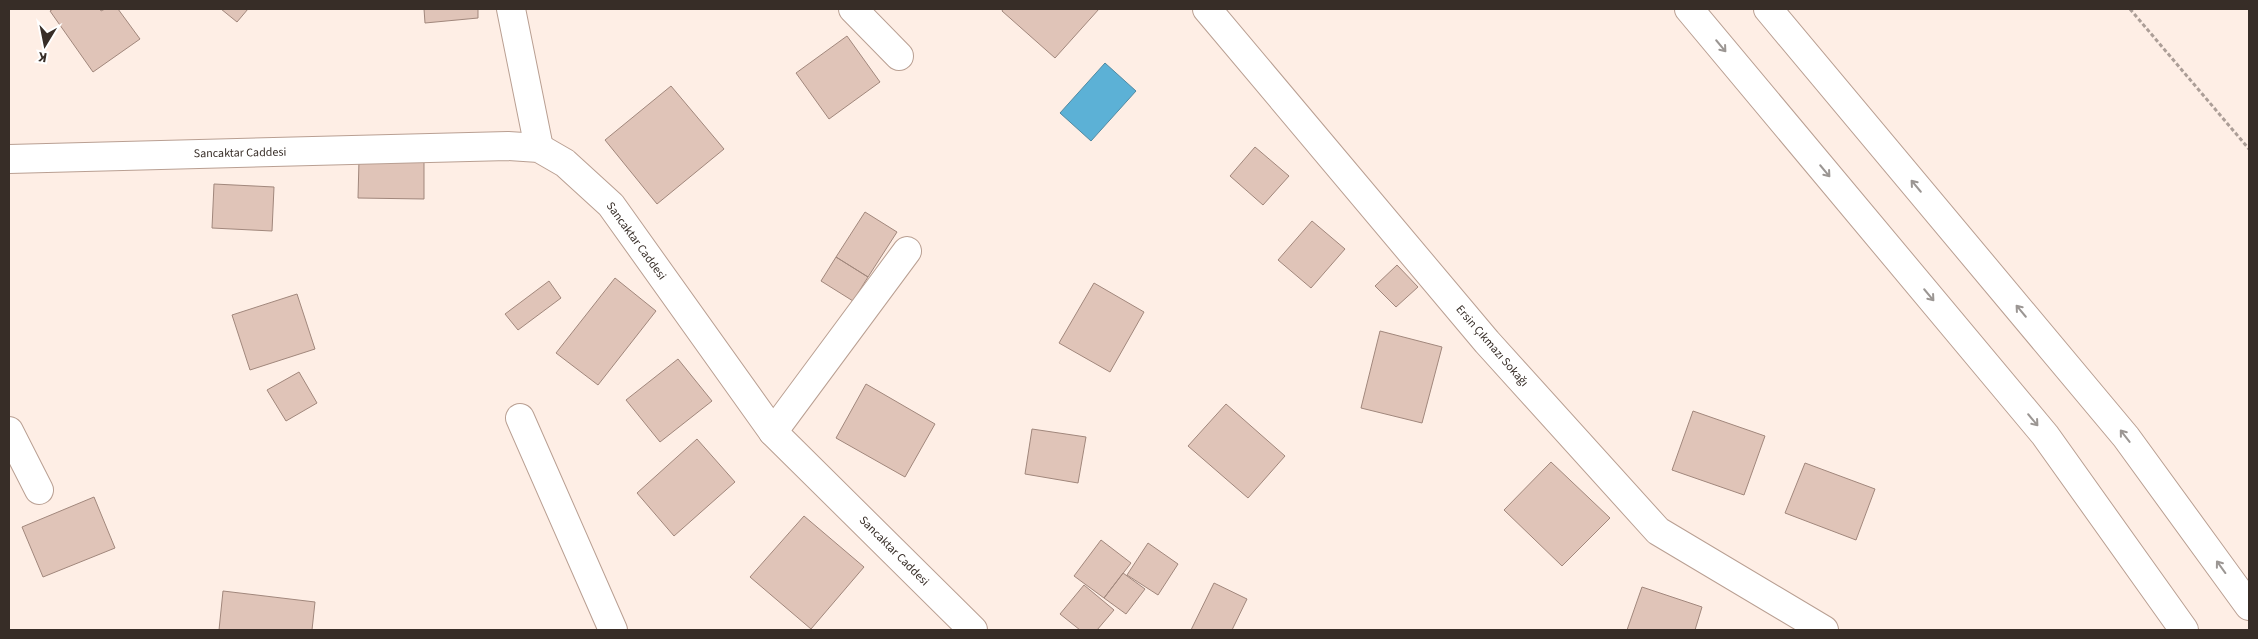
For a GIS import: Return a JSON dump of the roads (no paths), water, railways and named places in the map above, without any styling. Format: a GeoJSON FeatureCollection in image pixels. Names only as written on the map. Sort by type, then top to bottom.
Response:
{"type":"FeatureCollection","features":[{"type":"Feature","properties":{"kind":"main road"},"geometry":{"type":"LineString","coordinates":[[511,9],[540,148]]}},
{"type":"Feature","properties":{"kind":"main road"},"geometry":{"type":"LineString","coordinates":[[853,9],[899,56]]}},
{"type":"Feature","properties":{"kind":"main road","name":"Ersin Çıkmazı Sokağı"},"geometry":{"type":"LineString","coordinates":[[1207,9],[1487,342],[1658,531],[1824,630]]}},
{"type":"Feature","properties":{"kind":"main road"},"geometry":{"type":"LineString","coordinates":[[1689,9],[2045,435],[2184,630]]}},
{"type":"Feature","properties":{"kind":"main road"},"geometry":{"type":"LineString","coordinates":[[1768,9],[2126,437],[2249,606]]}},
{"type":"Feature","properties":{"kind":"main road","name":"Sancaktar Caddesi"},"geometry":{"type":"LineString","coordinates":[[9,158],[508,146],[540,148],[565,163],[611,205],[773,432],[973,630]]}},
{"type":"Feature","properties":{"kind":"main road"},"geometry":{"type":"LineString","coordinates":[[773,432],[907,251]]}},
{"type":"Feature","properties":{"kind":"main road"},"geometry":{"type":"LineString","coordinates":[[520,418],[613,630]]}},
{"type":"Feature","properties":{"kind":"main road"},"geometry":{"type":"LineString","coordinates":[[9,431],[39,490]]}},
{"type":"Feature","properties":{"kind":"water"},"geometry":{"type":"Polygon","coordinates":[[[1105,63],[1136,91],[1091,141],[1060,113],[1105,63]]]}}]}
